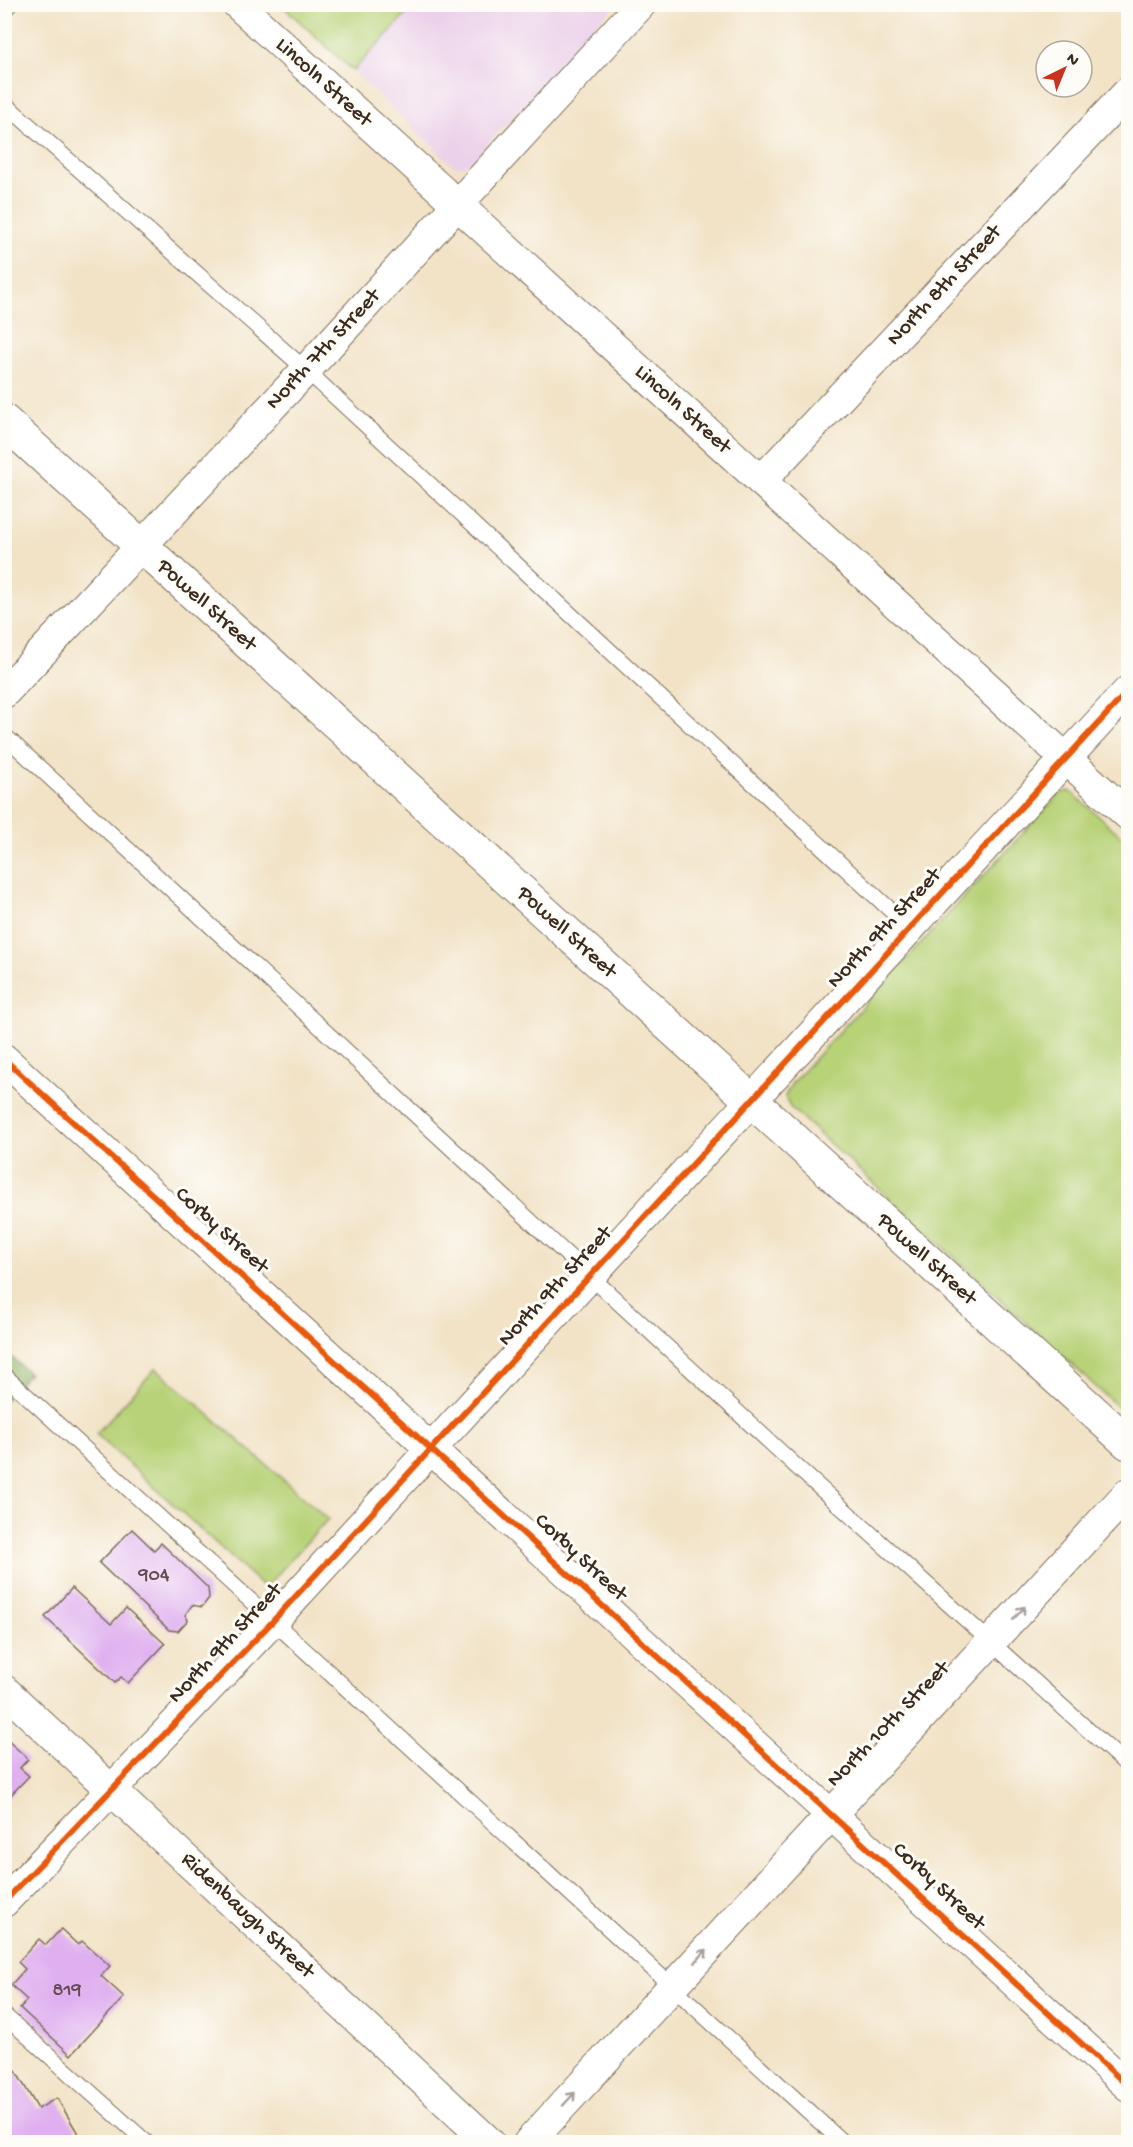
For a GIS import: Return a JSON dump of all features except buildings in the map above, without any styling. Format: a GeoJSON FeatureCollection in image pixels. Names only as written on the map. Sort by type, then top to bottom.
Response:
{"type":"FeatureCollection","features":[{"type":"Feature","properties":{"kind":"street","name":"Lincoln Street"},"geometry":{"type":"LineString","coordinates":[[237,4],[1128,815]]}},
{"type":"Feature","properties":{"kind":"street","name":"North 7th Street"},"geometry":{"type":"LineString","coordinates":[[4,693],[306,370],[641,4]]}},
{"type":"Feature","properties":{"kind":"street","name":"North 8th Street"},"geometry":{"type":"LineString","coordinates":[[760,481],[1128,92]]}},
{"type":"Feature","properties":{"kind":"street","name":"Powell Street"},"geometry":{"type":"LineString","coordinates":[[4,421],[1128,1443]]}},
{"type":"Feature","properties":{"kind":"street","name":"North 9th Street"},"geometry":{"type":"LineString","coordinates":[[4,1902],[272,1622],[1128,691]]}},
{"type":"Feature","properties":{"kind":"street","name":"Corby Street"},"geometry":{"type":"LineString","coordinates":[[4,1059],[432,1447],[1128,2086]]}},
{"type":"Feature","properties":{"kind":"street","name":"North 10th Street"},"geometry":{"type":"LineString","coordinates":[[529,2142],[831,1813],[993,1642],[1128,1493]]}},
{"type":"Feature","properties":{"kind":"street","name":"Ridenbaugh Street"},"geometry":{"type":"LineString","coordinates":[[4,1690],[113,1789],[489,2142]]}},
{"type":"Feature","properties":{"kind":"lane"},"geometry":{"type":"LineString","coordinates":[[4,10],[10,4]]}},
{"type":"Feature","properties":{"kind":"lane"},"geometry":{"type":"LineString","coordinates":[[4,103],[306,370],[910,928]]}},
{"type":"Feature","properties":{"kind":"lane"},"geometry":{"type":"LineString","coordinates":[[4,735],[590,1277],[1128,1766]]}},
{"type":"Feature","properties":{"kind":"lane"},"geometry":{"type":"LineString","coordinates":[[4,1375],[842,2142]]}},
{"type":"Feature","properties":{"kind":"lane"},"geometry":{"type":"LineString","coordinates":[[4,2015],[146,2142]]}},
{"type":"Feature","properties":{"kind":"shaded area"},"geometry":{"type":"Polygon","coordinates":[[[415,5],[615,5],[468,165],[455,167],[353,71],[415,5]]]}},
{"type":"Feature","properties":{"kind":"green space"},"geometry":{"type":"Polygon","coordinates":[[[282,5],[415,5],[353,71],[282,5]]]}},
{"type":"Feature","properties":{"kind":"green space"},"geometry":{"type":"Polygon","coordinates":[[[1070,791],[1128,842],[1128,1416],[790,1107],[785,1096],[792,1083],[1060,793],[1070,791]]]}},
{"type":"Feature","properties":{"kind":"green space"},"geometry":{"type":"Polygon","coordinates":[[[4,1350],[29,1373],[5,1400],[4,1400],[4,1350]]]}},
{"type":"Feature","properties":{"kind":"green space"},"geometry":{"type":"Polygon","coordinates":[[[156,1368],[328,1519],[265,1588],[96,1434],[156,1368]]]}},
{"type":"Feature","properties":{"kind":"cycle path"},"geometry":{"type":"LineString","coordinates":[[4,1902],[272,1622],[1128,691]]}},
{"type":"Feature","properties":{"kind":"cycle path"},"geometry":{"type":"LineString","coordinates":[[4,1059],[1128,2086]]}}]}
